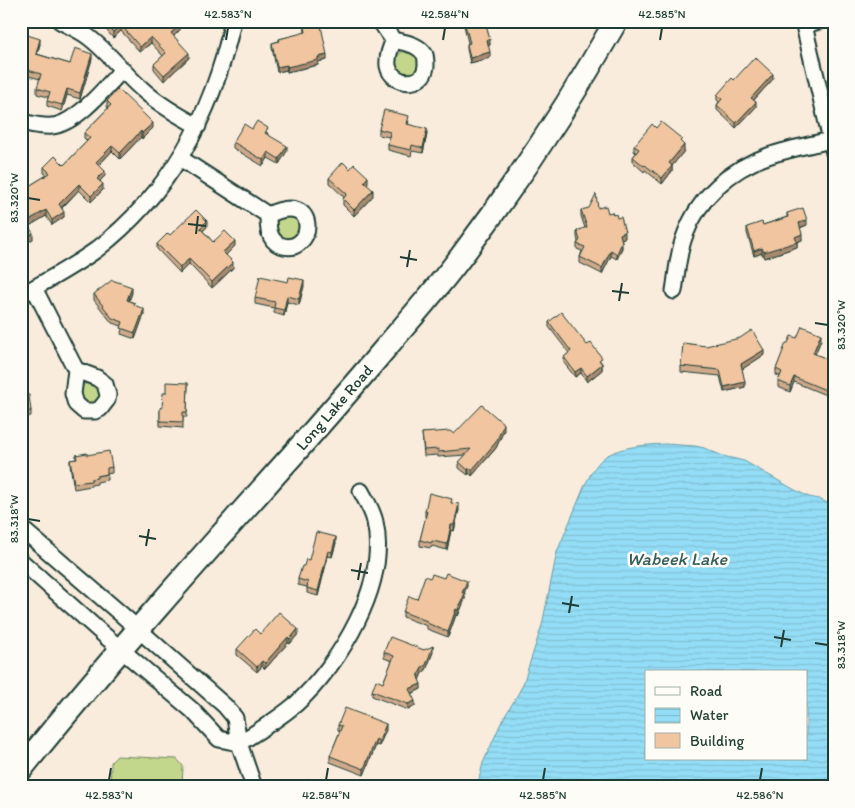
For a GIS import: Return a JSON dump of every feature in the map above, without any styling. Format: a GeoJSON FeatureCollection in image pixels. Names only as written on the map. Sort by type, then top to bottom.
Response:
{"type":"FeatureCollection","features":[{"type":"Feature","properties":{"kind":"main road","name":"Long Lake Road"},"geometry":{"type":"LineString","coordinates":[[21,769],[138,629],[333,409],[418,311],[462,256],[538,150],[616,21]]}},
{"type":"Feature","properties":{"kind":"street"},"geometry":{"type":"LineString","coordinates":[[60,21],[76,28],[89,37],[143,90],[163,106],[198,126]]}},
{"type":"Feature","properties":{"kind":"street"},"geometry":{"type":"LineString","coordinates":[[76,370],[28,291],[78,262],[108,239],[128,222],[165,180],[198,126],[219,77],[233,21]]}},
{"type":"Feature","properties":{"kind":"street"},"geometry":{"type":"LineString","coordinates":[[380,21],[394,40]]}},
{"type":"Feature","properties":{"kind":"street"},"geometry":{"type":"LineString","coordinates":[[674,291],[685,235],[693,217],[700,206],[728,176],[769,155],[832,147],[808,22]]}},
{"type":"Feature","properties":{"kind":"street"},"geometry":{"type":"LineString","coordinates":[[21,122],[42,126],[63,124],[80,112],[122,70]]}},
{"type":"Feature","properties":{"kind":"street"},"geometry":{"type":"LineString","coordinates":[[180,158],[268,215]]}},
{"type":"Feature","properties":{"kind":"street"},"geometry":{"type":"LineString","coordinates":[[21,562],[192,710],[219,739],[239,743],[287,712],[312,687],[338,653],[358,620],[370,588],[378,556],[375,521],[361,491]]}},
{"type":"Feature","properties":{"kind":"street"},"geometry":{"type":"LineString","coordinates":[[21,528],[225,706],[235,718],[239,743],[254,787]]}},
{"type":"Feature","properties":{"kind":"green space"},"geometry":{"type":"Polygon","coordinates":[[[407,51],[415,55],[419,63],[415,71],[407,75],[399,71],[395,63],[399,55],[407,51]]]}},
{"type":"Feature","properties":{"kind":"green space"},"geometry":{"type":"Polygon","coordinates":[[[288,215],[293,216],[299,222],[299,232],[293,238],[288,239],[283,238],[277,232],[276,227],[277,222],[283,216],[288,215]]]}},
{"type":"Feature","properties":{"kind":"green space"},"geometry":{"type":"Polygon","coordinates":[[[95,383],[103,393],[96,404],[87,405],[80,399],[81,390],[85,384],[95,383]]]}},
{"type":"Feature","properties":{"kind":"green space"},"geometry":{"type":"Polygon","coordinates":[[[117,756],[177,759],[183,766],[182,787],[110,787],[111,762],[117,756]]]}},
{"type":"Feature","properties":{"kind":"water","name":"Wabeek Lake"},"geometry":{"type":"Polygon","coordinates":[[[665,444],[704,448],[723,456],[744,461],[809,497],[819,499],[834,506],[834,787],[477,787],[483,763],[501,723],[523,684],[542,625],[557,552],[585,485],[599,462],[606,456],[634,447],[665,444]]]}},
{"type":"Feature","properties":{"kind":"building"},"geometry":{"type":"Polygon","coordinates":[[[103,21],[177,21],[180,25],[171,33],[189,53],[164,75],[154,64],[166,53],[151,37],[140,47],[121,25],[113,32],[103,21]]]}},
{"type":"Feature","properties":{"kind":"building"},"geometry":{"type":"Polygon","coordinates":[[[320,21],[327,55],[318,57],[318,60],[287,67],[287,65],[277,67],[272,43],[280,41],[279,39],[306,32],[304,22],[320,21]]]}},
{"type":"Feature","properties":{"kind":"building"},"geometry":{"type":"Polygon","coordinates":[[[464,21],[485,21],[490,40],[487,40],[490,52],[470,58],[467,44],[470,43],[464,21]]]}},
{"type":"Feature","properties":{"kind":"building"},"geometry":{"type":"Polygon","coordinates":[[[21,33],[40,39],[36,54],[70,64],[75,48],[92,54],[80,93],[67,89],[62,105],[47,101],[50,92],[37,88],[41,74],[21,68],[21,33]]]}},
{"type":"Feature","properties":{"kind":"building"},"geometry":{"type":"Polygon","coordinates":[[[755,57],[773,74],[751,98],[756,102],[736,123],[717,105],[722,99],[717,95],[755,57]]]}},
{"type":"Feature","properties":{"kind":"building"},"geometry":{"type":"Polygon","coordinates":[[[118,89],[153,123],[142,133],[141,131],[120,153],[112,146],[96,162],[105,171],[97,179],[103,184],[91,196],[79,184],[59,204],[64,212],[52,220],[46,210],[26,222],[33,233],[23,240],[21,237],[21,204],[26,201],[21,191],[50,173],[44,167],[55,156],[64,165],[90,138],[84,133],[111,105],[107,101],[118,89]]]}},
{"type":"Feature","properties":{"kind":"building"},"geometry":{"type":"Polygon","coordinates":[[[384,110],[409,116],[407,124],[427,129],[423,148],[412,145],[411,150],[388,145],[390,132],[379,129],[384,110]]]}},
{"type":"Feature","properties":{"kind":"building"},"geometry":{"type":"Polygon","coordinates":[[[257,121],[268,128],[265,133],[287,146],[279,159],[268,152],[263,160],[233,142],[244,124],[252,129],[257,121]]]}},
{"type":"Feature","properties":{"kind":"building"},"geometry":{"type":"Polygon","coordinates":[[[661,122],[682,139],[680,141],[684,145],[669,163],[672,166],[662,178],[633,157],[639,149],[634,146],[652,124],[656,128],[661,122]]]}},
{"type":"Feature","properties":{"kind":"building"},"geometry":{"type":"Polygon","coordinates":[[[343,162],[350,169],[354,164],[368,177],[364,182],[373,190],[354,210],[343,199],[347,194],[329,178],[343,162]]]}},
{"type":"Feature","properties":{"kind":"building"},"geometry":{"type":"Polygon","coordinates":[[[596,194],[598,208],[606,206],[608,213],[616,214],[617,218],[621,217],[625,232],[620,234],[622,242],[617,254],[611,250],[602,268],[580,257],[585,247],[577,244],[580,240],[577,231],[587,227],[581,210],[589,208],[596,194]]]}},
{"type":"Feature","properties":{"kind":"building"},"geometry":{"type":"Polygon","coordinates":[[[803,208],[807,220],[799,223],[802,234],[795,237],[797,242],[764,252],[762,248],[754,251],[747,227],[762,222],[763,225],[788,217],[787,213],[803,208]]]}},
{"type":"Feature","properties":{"kind":"building"},"geometry":{"type":"Polygon","coordinates":[[[196,210],[207,221],[200,228],[213,242],[225,231],[235,241],[223,252],[233,262],[212,282],[189,259],[180,267],[157,244],[168,233],[170,235],[196,210]]]}},
{"type":"Feature","properties":{"kind":"building"},"geometry":{"type":"Polygon","coordinates":[[[260,276],[288,282],[289,277],[304,280],[299,299],[287,296],[284,310],[274,308],[275,302],[255,298],[260,276]]]}},
{"type":"Feature","properties":{"kind":"building"},"geometry":{"type":"Polygon","coordinates":[[[112,280],[132,287],[127,300],[144,309],[135,333],[121,328],[123,322],[112,318],[94,294],[112,280]]]}},
{"type":"Feature","properties":{"kind":"building"},"geometry":{"type":"Polygon","coordinates":[[[561,312],[587,345],[591,343],[602,358],[599,360],[602,364],[587,376],[581,368],[575,372],[564,357],[571,351],[549,322],[561,312]]]}},
{"type":"Feature","properties":{"kind":"building"},"geometry":{"type":"Polygon","coordinates":[[[802,326],[821,334],[813,353],[834,362],[834,383],[832,383],[828,391],[794,377],[790,386],[778,381],[782,372],[776,369],[786,343],[788,343],[791,336],[797,338],[802,326]]]}},
{"type":"Feature","properties":{"kind":"building"},"geometry":{"type":"Polygon","coordinates":[[[752,330],[764,350],[741,364],[745,382],[724,387],[720,370],[681,366],[683,343],[706,346],[740,338],[752,330]]]}},
{"type":"Feature","properties":{"kind":"building"},"geometry":{"type":"Polygon","coordinates":[[[21,356],[31,411],[21,412],[21,356]]]}},
{"type":"Feature","properties":{"kind":"building"},"geometry":{"type":"Polygon","coordinates":[[[166,382],[188,383],[187,412],[183,412],[183,422],[160,421],[160,408],[162,408],[163,393],[166,393],[166,382]]]}},
{"type":"Feature","properties":{"kind":"building"},"geometry":{"type":"Polygon","coordinates":[[[482,405],[504,424],[496,442],[472,470],[469,468],[468,470],[459,462],[471,449],[438,452],[438,449],[424,450],[422,433],[450,431],[454,434],[482,405]]]}},
{"type":"Feature","properties":{"kind":"building"},"geometry":{"type":"Polygon","coordinates":[[[109,451],[112,467],[107,468],[107,474],[97,476],[97,478],[91,479],[91,481],[74,483],[70,460],[77,459],[76,455],[109,451]]]}},
{"type":"Feature","properties":{"kind":"building"},"geometry":{"type":"Polygon","coordinates":[[[429,493],[452,499],[451,503],[459,504],[454,525],[451,525],[447,544],[420,540],[429,493]]]}},
{"type":"Feature","properties":{"kind":"building"},"geometry":{"type":"Polygon","coordinates":[[[316,532],[336,537],[332,552],[328,551],[318,591],[307,588],[308,582],[298,579],[306,559],[309,560],[316,532]]]}},
{"type":"Feature","properties":{"kind":"building"},"geometry":{"type":"Polygon","coordinates":[[[446,573],[467,581],[462,593],[465,593],[458,610],[456,609],[448,632],[427,623],[427,621],[403,612],[409,596],[417,599],[425,576],[430,578],[432,574],[444,578],[446,573]]]}},
{"type":"Feature","properties":{"kind":"building"},"geometry":{"type":"Polygon","coordinates":[[[279,612],[298,629],[290,639],[288,637],[265,663],[262,661],[257,667],[237,649],[255,629],[260,634],[279,612]]]}},
{"type":"Feature","properties":{"kind":"building"},"geometry":{"type":"Polygon","coordinates":[[[390,637],[424,650],[433,646],[426,665],[422,667],[418,677],[421,684],[409,689],[415,701],[408,704],[372,691],[376,680],[383,683],[394,656],[384,652],[390,637]]]}},
{"type":"Feature","properties":{"kind":"building"},"geometry":{"type":"Polygon","coordinates":[[[345,708],[386,724],[379,741],[376,739],[364,769],[330,756],[342,726],[338,725],[345,708]]]}},
{"type":"Feature","properties":{"kind":"building"},"geometry":{"type":"Polygon","coordinates":[[[307,780],[344,784],[344,787],[306,787],[307,780]]]}}]}
